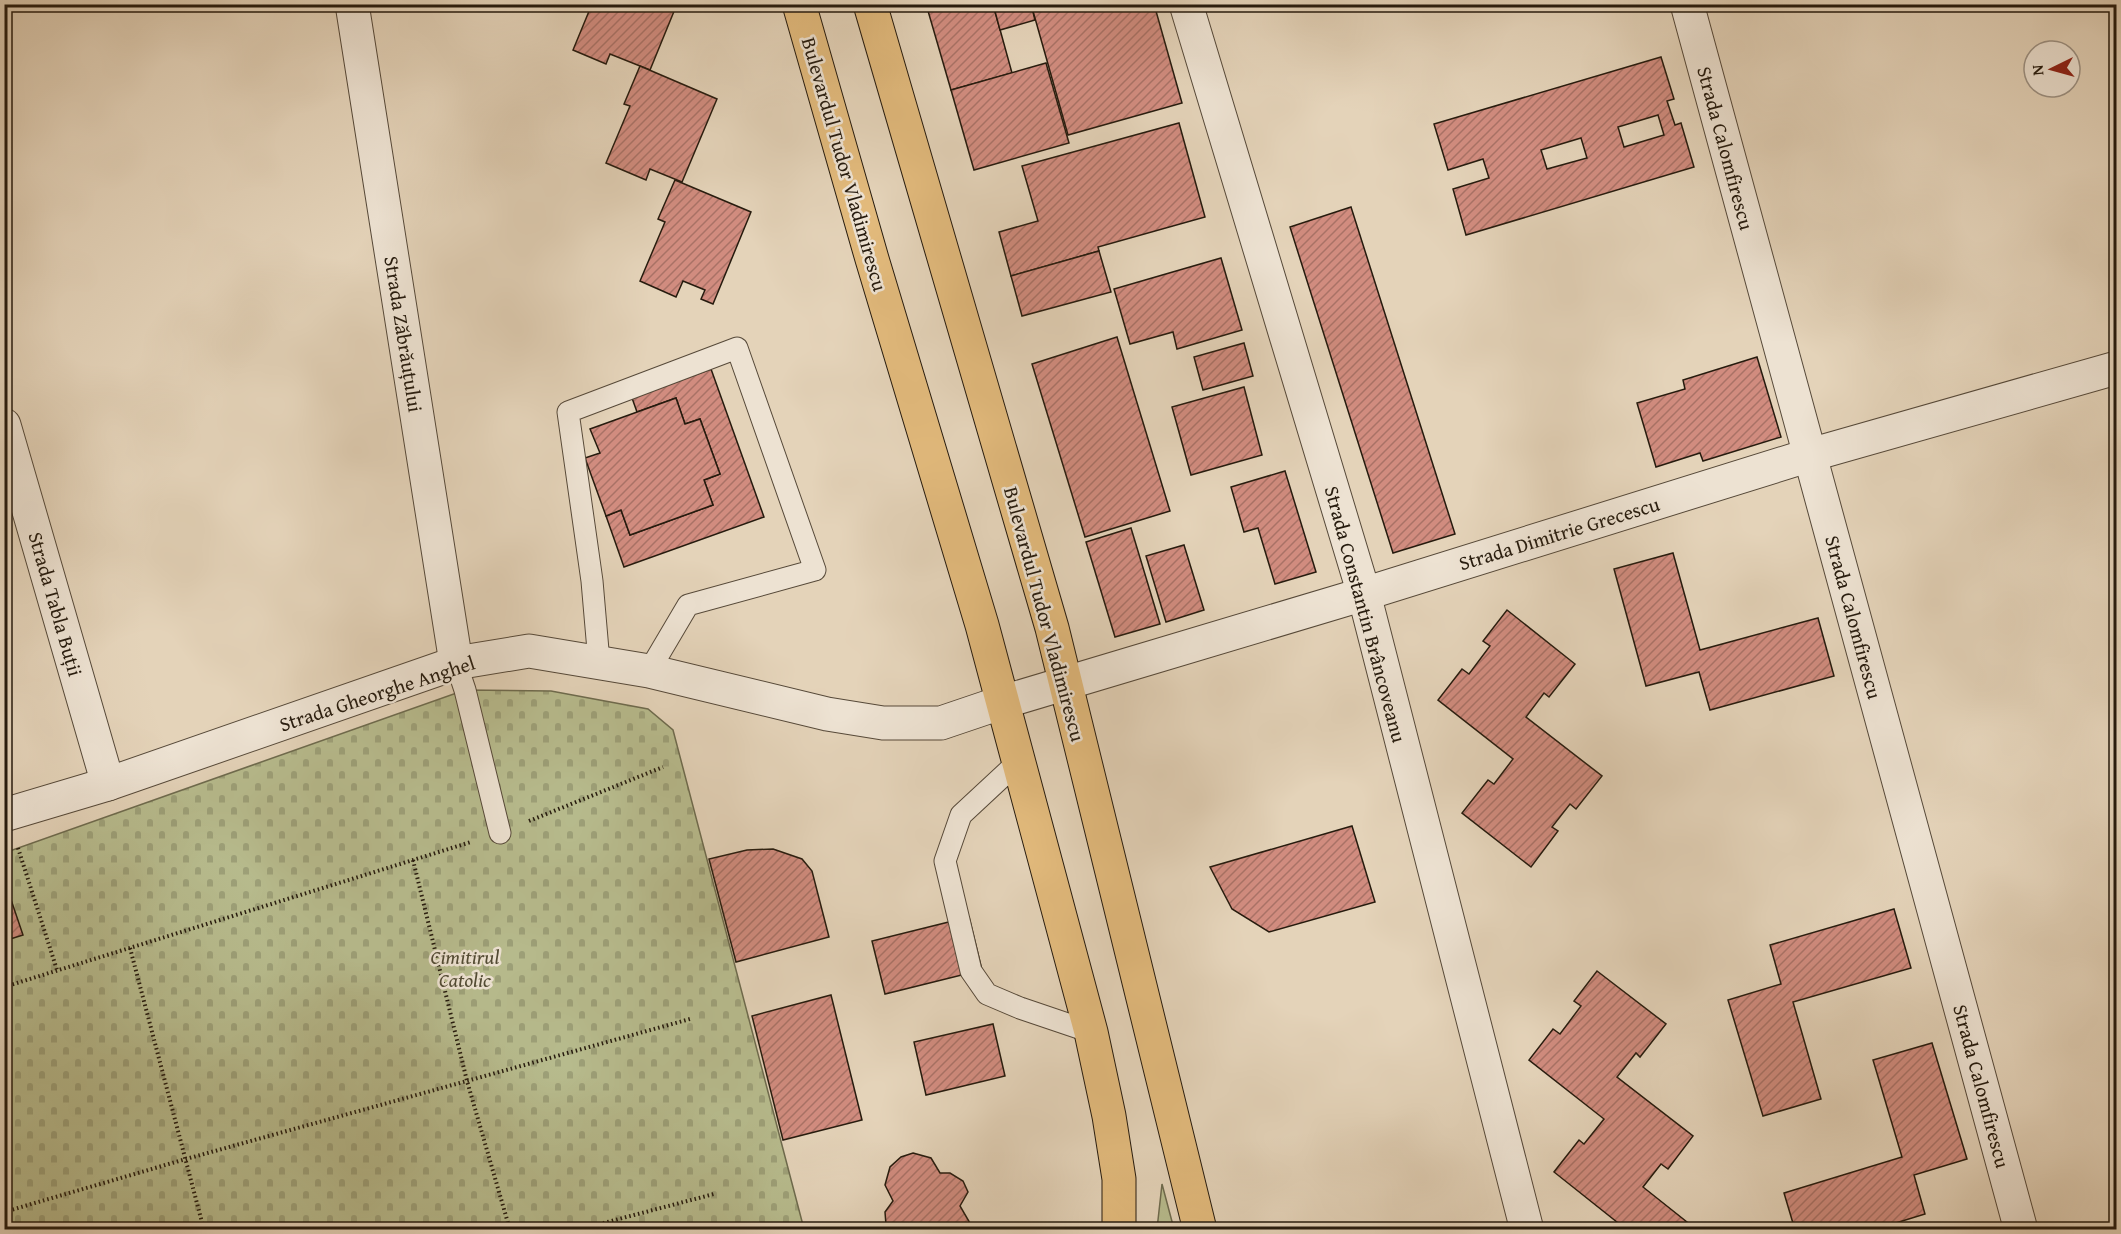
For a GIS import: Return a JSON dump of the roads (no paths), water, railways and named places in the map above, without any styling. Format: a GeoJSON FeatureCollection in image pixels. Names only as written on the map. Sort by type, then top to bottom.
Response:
{"type":"FeatureCollection","features":[{"type":"Feature","properties":{"kind":"main road","name":"Bulevardul Tudor Vladimirescu"},"geometry":{"type":"LineString","coordinates":[[799,4],[1003,702],[1091,1032],[1109,1116],[1119,1179],[1119,1230]]}},
{"type":"Feature","properties":{"kind":"main road","name":"Bulevardul Tudor Vladimirescu"},"geometry":{"type":"LineString","coordinates":[[870,4],[1052,628],[1200,1230]]}},
{"type":"Feature","properties":{"kind":"street","name":"Strada Zăbrăuțului"},"geometry":{"type":"LineString","coordinates":[[352,4],[456,663]]}},
{"type":"Feature","properties":{"kind":"street","name":"Strada Constantin Brâncoveanu"},"geometry":{"type":"LineString","coordinates":[[1186,4],[1364,594],[1527,1230]]}},
{"type":"Feature","properties":{"kind":"street","name":"Strada Calomfirescu"},"geometry":{"type":"LineString","coordinates":[[1688,4],[2021,1230]]}},
{"type":"Feature","properties":{"kind":"street","name":"Strada Dimitrie Grecescu"},"geometry":{"type":"LineString","coordinates":[[1003,702],[1364,594],[1810,455],[2116,368]]}},
{"type":"Feature","properties":{"kind":"street","name":"Strada Tabla Buții"},"geometry":{"type":"LineString","coordinates":[[4,425],[108,784]]}},
{"type":"Feature","properties":{"kind":"street","name":"Strada Gheorghe Anghel"},"geometry":{"type":"LineString","coordinates":[[6,815],[108,784],[456,663],[529,651],[649,671],[827,714],[883,723],[941,723],[1003,702]]}},
{"type":"Feature","properties":{"kind":"lane"},"geometry":{"type":"LineString","coordinates":[[598,662],[592,581],[568,412],[737,348],[816,570],[688,605],[649,671]]}},
{"type":"Feature","properties":{"kind":"lane"},"geometry":{"type":"LineString","coordinates":[[456,663],[465,690],[500,833]]}},
{"type":"Feature","properties":{"kind":"lane"},"geometry":{"type":"LineString","coordinates":[[1018,762],[961,815],[945,861],[971,971],[987,994],[1020,1008],[1091,1032]]}},
{"type":"Feature","properties":{"kind":"park label","name":"Cimitirul Catolic"},"geometry":{"type":"Point","coordinates":[465,968]}}]}
